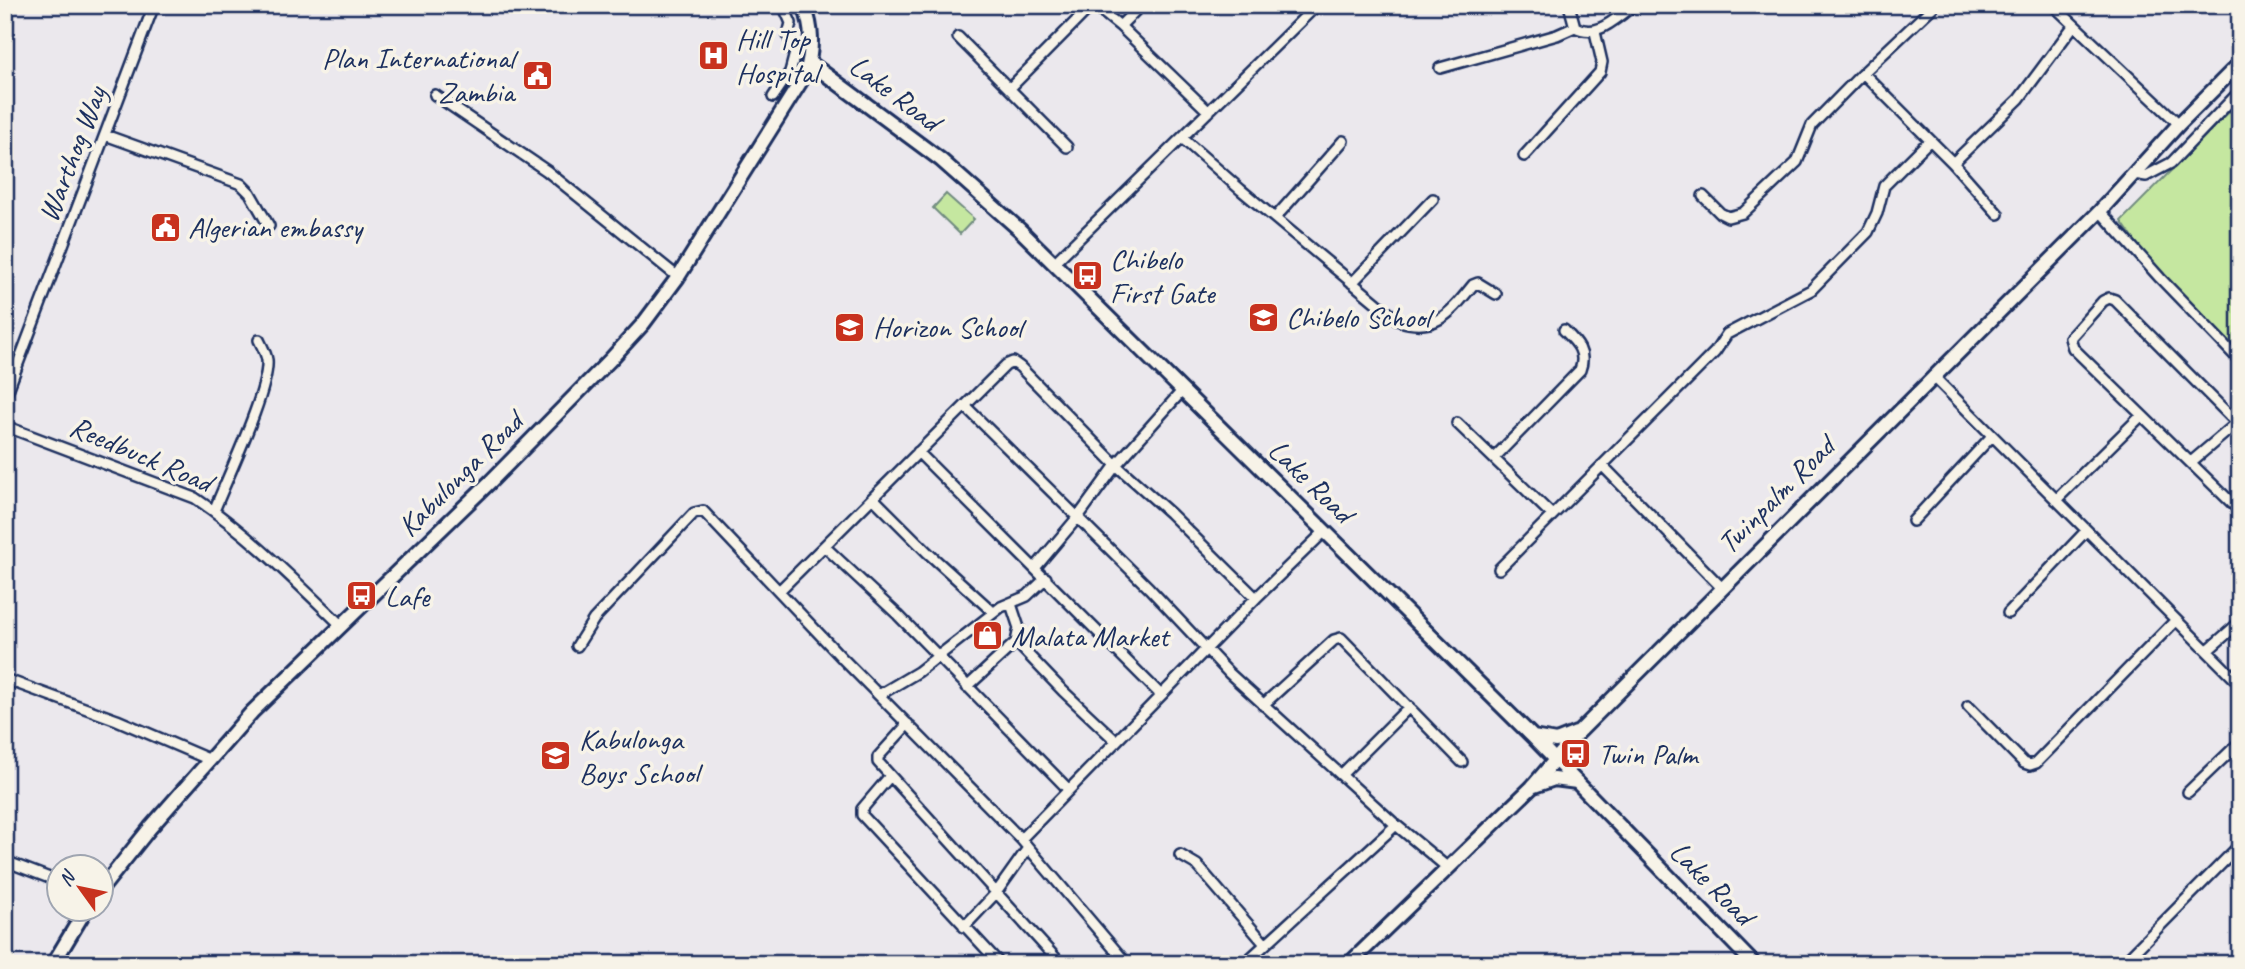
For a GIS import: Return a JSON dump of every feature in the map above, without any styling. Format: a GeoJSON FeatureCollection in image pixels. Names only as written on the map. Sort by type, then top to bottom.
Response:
{"type":"FeatureCollection","features":[{"type":"Feature","properties":{"kind":"main road"},"geometry":{"type":"LineString","coordinates":[[804,5],[811,25],[809,62]]}},
{"type":"Feature","properties":{"kind":"main road","name":"Lake Road"},"geometry":{"type":"LineString","coordinates":[[809,62],[941,160],[982,194],[1533,737],[1754,964]]}},
{"type":"Feature","properties":{"kind":"main road","name":"Kabulonga Road"},"geometry":{"type":"LineString","coordinates":[[116,871],[208,760],[267,697],[610,360],[660,304],[796,89],[809,62]]}},
{"type":"Feature","properties":{"kind":"main road","name":"Twinpalm Road"},"geometry":{"type":"LineString","coordinates":[[1349,964],[1532,787],[1578,733],[1721,587],[2100,211],[2179,124],[2240,63]]}},
{"type":"Feature","properties":{"kind":"main road"},"geometry":{"type":"LineString","coordinates":[[1533,737],[1556,741],[1578,733]]}},
{"type":"Feature","properties":{"kind":"main road"},"geometry":{"type":"LineString","coordinates":[[1532,787],[1554,779],[1578,782]]}},
{"type":"Feature","properties":{"kind":"main road"},"geometry":{"type":"LineString","coordinates":[[53,964],[78,923]]}},
{"type":"Feature","properties":{"kind":"street","name":"Warthog Way"},"geometry":{"type":"LineString","coordinates":[[5,398],[154,5]]}},
{"type":"Feature","properties":{"kind":"street"},"geometry":{"type":"LineString","coordinates":[[774,97],[790,72],[795,53],[788,35],[791,23],[783,5]]}},
{"type":"Feature","properties":{"kind":"street"},"geometry":{"type":"LineString","coordinates":[[1010,88],[1093,5],[1120,26],[1209,112]]}},
{"type":"Feature","properties":{"kind":"street"},"geometry":{"type":"LineString","coordinates":[[1120,26],[1141,5]]}},
{"type":"Feature","properties":{"kind":"street"},"geometry":{"type":"LineString","coordinates":[[1054,264],[1317,5]]}},
{"type":"Feature","properties":{"kind":"street"},"geometry":{"type":"LineString","coordinates":[[1569,5],[1575,27]]}},
{"type":"Feature","properties":{"kind":"street"},"geometry":{"type":"LineString","coordinates":[[1440,68],[1557,35],[1575,27],[1595,32],[1635,5]]}},
{"type":"Feature","properties":{"kind":"street"},"geometry":{"type":"LineString","coordinates":[[1703,197],[1728,217],[1743,213],[1797,162],[1812,125],[1935,5]]}},
{"type":"Feature","properties":{"kind":"street"},"geometry":{"type":"LineString","coordinates":[[2053,5],[2179,124]]}},
{"type":"Feature","properties":{"kind":"street"},"geometry":{"type":"LineString","coordinates":[[1953,163],[2019,99],[2074,25]]}},
{"type":"Feature","properties":{"kind":"street"},"geometry":{"type":"LineString","coordinates":[[1524,156],[1600,72],[1602,62],[1595,32]]}},
{"type":"Feature","properties":{"kind":"street"},"geometry":{"type":"LineString","coordinates":[[958,37],[1067,147]]}},
{"type":"Feature","properties":{"kind":"street"},"geometry":{"type":"LineString","coordinates":[[1863,73],[1953,163],[1998,214]]}},
{"type":"Feature","properties":{"kind":"street"},"geometry":{"type":"LineString","coordinates":[[2134,174],[2146,176],[2171,163],[2240,91]]}},
{"type":"Feature","properties":{"kind":"street"},"geometry":{"type":"LineString","coordinates":[[435,95],[547,171],[678,277]]}},
{"type":"Feature","properties":{"kind":"street"},"geometry":{"type":"LineString","coordinates":[[105,135],[241,184],[250,192],[269,226]]}},
{"type":"Feature","properties":{"kind":"street"},"geometry":{"type":"LineString","coordinates":[[1182,138],[1397,320],[1411,325],[1435,323],[1450,313],[1478,283],[1496,294]]}},
{"type":"Feature","properties":{"kind":"street"},"geometry":{"type":"LineString","coordinates":[[1499,569],[1715,352],[1727,334],[1811,290],[1868,232],[1877,213],[1884,186],[1930,140]]}},
{"type":"Feature","properties":{"kind":"street"},"geometry":{"type":"LineString","coordinates":[[1275,218],[1343,141]]}},
{"type":"Feature","properties":{"kind":"street"},"geometry":{"type":"LineString","coordinates":[[1352,283],[1433,199]]}},
{"type":"Feature","properties":{"kind":"street"},"geometry":{"type":"LineString","coordinates":[[2100,211],[2240,361]]}},
{"type":"Feature","properties":{"kind":"street"},"geometry":{"type":"LineString","coordinates":[[2190,462],[2238,425],[2115,300],[2109,298],[2103,301],[2074,331],[2070,338],[2073,348],[2240,511]]}},
{"type":"Feature","properties":{"kind":"street"},"geometry":{"type":"LineString","coordinates":[[1494,458],[1580,370],[1584,360],[1581,351],[1564,330]]}},
{"type":"Feature","properties":{"kind":"street"},"geometry":{"type":"LineString","coordinates":[[214,511],[258,403],[267,371],[267,359],[259,340]]}},
{"type":"Feature","properties":{"kind":"street"},"geometry":{"type":"LineString","coordinates":[[779,591],[1006,365],[1016,364],[1116,465],[1170,513],[1256,598]]}},
{"type":"Feature","properties":{"kind":"street"},"geometry":{"type":"LineString","coordinates":[[1933,376],[2240,684]]}},
{"type":"Feature","properties":{"kind":"street"},"geometry":{"type":"LineString","coordinates":[[1035,568],[1078,517],[1116,465],[1182,390]]}},
{"type":"Feature","properties":{"kind":"street"},"geometry":{"type":"LineString","coordinates":[[965,406],[1078,517],[1207,648],[1228,673],[1395,825],[1448,868]]}},
{"type":"Feature","properties":{"kind":"street"},"geometry":{"type":"LineString","coordinates":[[2056,499],[2141,416]]}},
{"type":"Feature","properties":{"kind":"street"},"geometry":{"type":"LineString","coordinates":[[1458,422],[1552,514]]}},
{"type":"Feature","properties":{"kind":"street","name":"Reedbuck Road"},"geometry":{"type":"LineString","coordinates":[[5,426],[195,498],[264,552],[342,626]]}},
{"type":"Feature","properties":{"kind":"street"},"geometry":{"type":"LineString","coordinates":[[1913,521],[1992,436]]}},
{"type":"Feature","properties":{"kind":"street"},"geometry":{"type":"LineString","coordinates":[[918,452],[1161,695]]}},
{"type":"Feature","properties":{"kind":"street"},"geometry":{"type":"LineString","coordinates":[[1602,465],[1721,587]]}},
{"type":"Feature","properties":{"kind":"street"},"geometry":{"type":"LineString","coordinates":[[873,498],[993,612]]}},
{"type":"Feature","properties":{"kind":"street"},"geometry":{"type":"LineString","coordinates":[[577,646],[594,618],[655,552],[698,510],[708,515],[1021,839],[1127,964]]}},
{"type":"Feature","properties":{"kind":"street"},"geometry":{"type":"LineString","coordinates":[[1021,839],[1325,531]]}},
{"type":"Feature","properties":{"kind":"street"},"geometry":{"type":"LineString","coordinates":[[2008,613],[2086,531]]}},
{"type":"Feature","properties":{"kind":"street"},"geometry":{"type":"LineString","coordinates":[[824,546],[1069,790]]}},
{"type":"Feature","properties":{"kind":"street"},"geometry":{"type":"LineString","coordinates":[[879,695],[918,672],[993,612],[1027,596],[1046,578]]}},
{"type":"Feature","properties":{"kind":"street"},"geometry":{"type":"LineString","coordinates":[[967,687],[1016,642],[1019,628],[1011,604]]}},
{"type":"Feature","properties":{"kind":"street"},"geometry":{"type":"LineString","coordinates":[[1968,706],[2024,763],[2036,763],[2176,620]]}},
{"type":"Feature","properties":{"kind":"street"},"geometry":{"type":"LineString","coordinates":[[2208,650],[2240,622]]}},
{"type":"Feature","properties":{"kind":"street"},"geometry":{"type":"LineString","coordinates":[[1263,705],[1339,638],[1345,641],[1462,762]]}},
{"type":"Feature","properties":{"kind":"street"},"geometry":{"type":"LineString","coordinates":[[1016,642],[1116,741]]}},
{"type":"Feature","properties":{"kind":"street"},"geometry":{"type":"LineString","coordinates":[[5,679],[117,720],[208,760]]}},
{"type":"Feature","properties":{"kind":"street"},"geometry":{"type":"LineString","coordinates":[[1341,775],[1409,707]]}},
{"type":"Feature","properties":{"kind":"street"},"geometry":{"type":"LineString","coordinates":[[908,724],[877,760],[1061,964]]}},
{"type":"Feature","properties":{"kind":"street"},"geometry":{"type":"LineString","coordinates":[[2188,792],[2240,742]]}},
{"type":"Feature","properties":{"kind":"street"},"geometry":{"type":"LineString","coordinates":[[890,776],[862,809],[862,816],[1000,964]]}},
{"type":"Feature","properties":{"kind":"street"},"geometry":{"type":"LineString","coordinates":[[1244,964],[1395,825]]}},
{"type":"Feature","properties":{"kind":"street"},"geometry":{"type":"LineString","coordinates":[[2122,964],[2240,845]]}},
{"type":"Feature","properties":{"kind":"street"},"geometry":{"type":"LineString","coordinates":[[964,927],[996,893],[1028,848]]}},
{"type":"Feature","properties":{"kind":"street"},"geometry":{"type":"LineString","coordinates":[[1180,855],[1197,865],[1265,944]]}},
{"type":"Feature","properties":{"kind":"street"},"geometry":{"type":"LineString","coordinates":[[5,861],[46,877]]}},
{"type":"Feature","properties":{"kind":"green space"},"geometry":{"type":"Polygon","coordinates":[[[2240,101],[2240,354],[2147,258],[2121,221],[2240,101]]]}},
{"type":"Feature","properties":{"kind":"green space"},"geometry":{"type":"Polygon","coordinates":[[[946,194],[974,219],[960,234],[933,208],[946,194]]]}},
{"type":"Feature","properties":{"kind":"place","name":"Hill Top Hospital"},"geometry":{"type":"Point","coordinates":[713,56]}},
{"type":"Feature","properties":{"kind":"place","name":"Plan International Zambia"},"geometry":{"type":"Point","coordinates":[537,75]}},
{"type":"Feature","properties":{"kind":"place","name":"Algerian embassy"},"geometry":{"type":"Point","coordinates":[165,227]}},
{"type":"Feature","properties":{"kind":"place","name":"Chibelo First Gate"},"geometry":{"type":"Point","coordinates":[1087,276]}},
{"type":"Feature","properties":{"kind":"place","name":"Chibelo School"},"geometry":{"type":"Point","coordinates":[1263,317]}},
{"type":"Feature","properties":{"kind":"place","name":"Horizon School"},"geometry":{"type":"Point","coordinates":[850,327]}},
{"type":"Feature","properties":{"kind":"place","name":"Lafe"},"geometry":{"type":"Point","coordinates":[362,596]}},
{"type":"Feature","properties":{"kind":"place","name":"Malata Market"},"geometry":{"type":"Point","coordinates":[988,636]}},
{"type":"Feature","properties":{"kind":"place","name":"Twin Palm"},"geometry":{"type":"Point","coordinates":[1575,754]}},
{"type":"Feature","properties":{"kind":"place","name":"Kabulonga Boys School"},"geometry":{"type":"Point","coordinates":[556,756]}}]}
